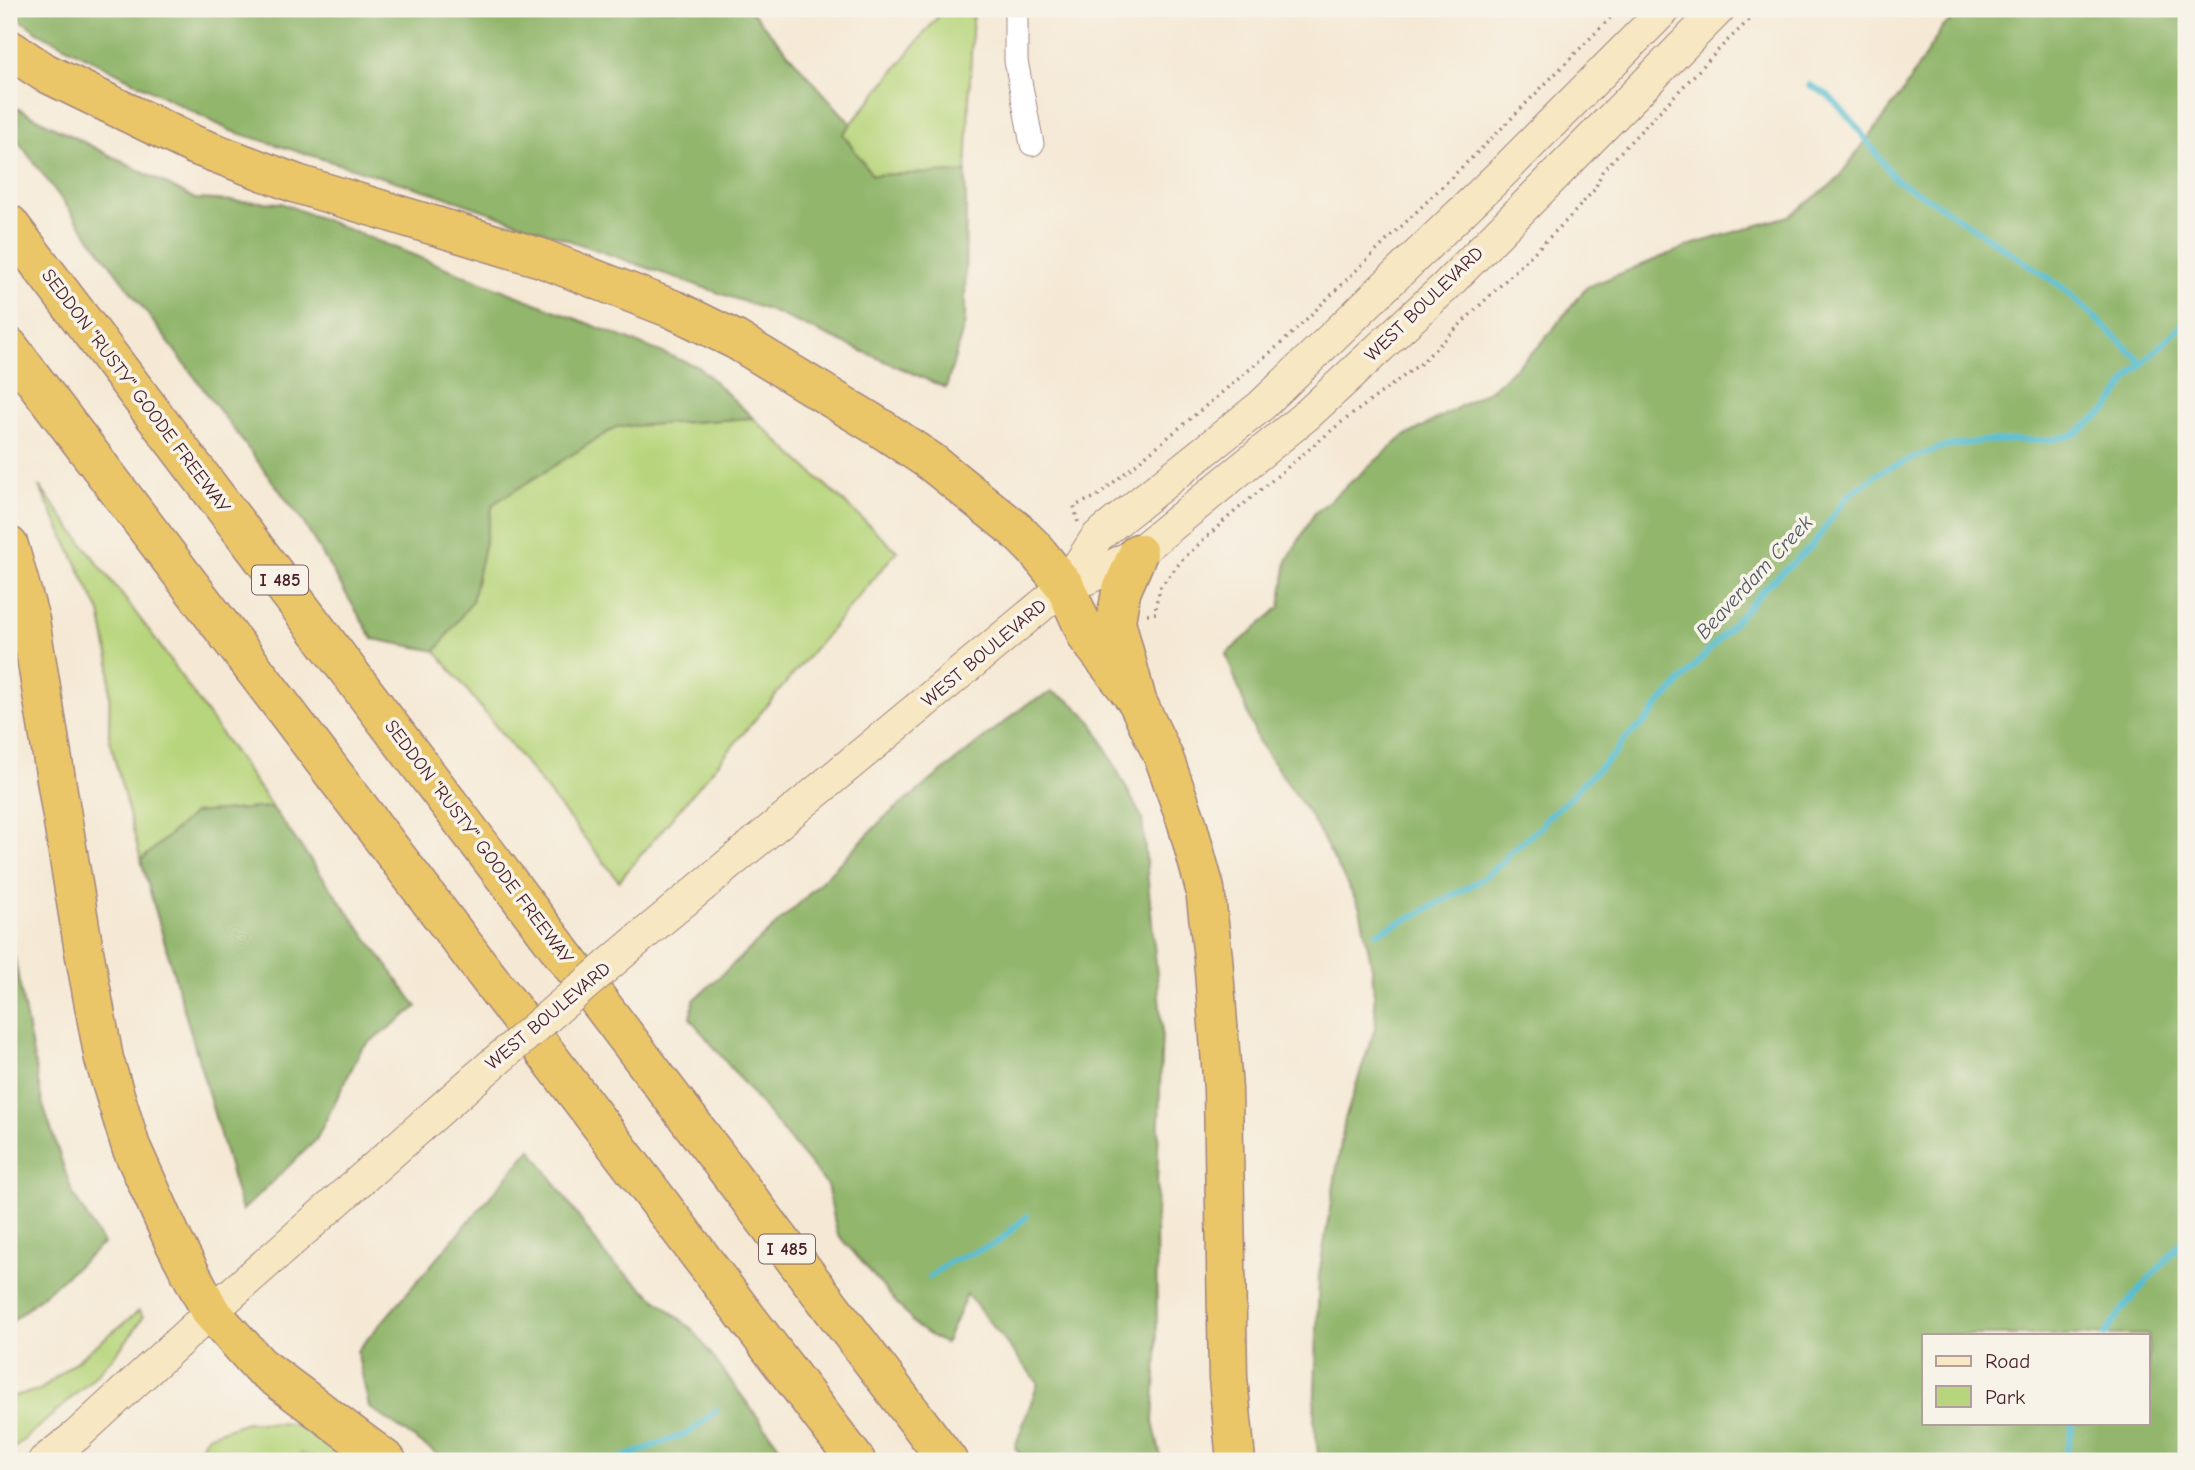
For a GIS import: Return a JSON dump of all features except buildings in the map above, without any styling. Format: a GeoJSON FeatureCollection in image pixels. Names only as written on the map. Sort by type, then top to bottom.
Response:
{"type":"FeatureCollection","features":[{"type":"Feature","properties":{"kind":"highway"},"geometry":{"type":"LineString","coordinates":[[9,49],[44,72],[194,145],[297,184],[541,258],[675,310],[736,340],[869,420],[930,461],[1016,530],[1065,586],[1088,638],[1137,701]]}},
{"type":"Feature","properties":{"kind":"highway","name":"SEDDON \"RUSTY\" GOODE FREEWAY"},"geometry":{"type":"LineString","coordinates":[[9,224],[948,1461]]}},
{"type":"Feature","properties":{"kind":"highway"},"geometry":{"type":"LineString","coordinates":[[9,346],[856,1461]]}},
{"type":"Feature","properties":{"kind":"highway"},"geometry":{"type":"LineString","coordinates":[[9,545],[30,620],[104,1059],[131,1147],[173,1240],[211,1312],[259,1365],[387,1461]]}},
{"type":"Feature","properties":{"kind":"highway"},"geometry":{"type":"LineString","coordinates":[[1138,553],[1121,592],[1116,621],[1137,701],[1164,758],[1187,823],[1205,889],[1221,1052],[1228,1378],[1236,1461]]}},
{"type":"Feature","properties":{"kind":"street"},"geometry":{"type":"LineString","coordinates":[[1016,9],[1016,61],[1032,144]]}},
{"type":"Feature","properties":{"kind":"street","name":"WEST BOULEVARD"},"geometry":{"type":"LineString","coordinates":[[44,1461],[76,1436],[211,1312],[475,1079],[641,937],[1065,586],[1097,537],[1261,406],[1502,173],[1665,9]]}},
{"type":"Feature","properties":{"kind":"street","name":"WEST BOULEVARD"},"geometry":{"type":"LineString","coordinates":[[1065,586],[1088,578],[1138,553],[1319,404],[1444,287],[1719,9]]}},
{"type":"Feature","properties":{"kind":"street"},"geometry":{"type":"LineString","coordinates":[[1528,204],[1524,185],[1529,171],[1596,104],[1630,45]]}},
{"type":"Feature","properties":{"kind":"street"},"geometry":{"type":"LineString","coordinates":[[1319,404],[1371,331],[1500,201],[1505,188],[1502,173]]}},
{"type":"Feature","properties":{"kind":"path"},"geometry":{"type":"LineString","coordinates":[[1079,523],[1074,506],[1096,497],[1260,364],[1493,138],[1619,9]]}},
{"type":"Feature","properties":{"kind":"path"},"geometry":{"type":"LineString","coordinates":[[1138,615],[1156,613],[1161,586],[1184,559],[1226,519],[1338,425],[1420,364],[1569,218],[1595,189],[1607,166],[1726,42],[1762,9]]}},
{"type":"Feature","properties":{"kind":"green space"},"geometry":{"type":"Polygon","coordinates":[[[9,9],[749,9],[851,124],[843,134],[872,175],[966,172],[965,322],[946,388],[776,313],[437,194],[231,131],[39,33],[9,12],[9,9]]]}},
{"type":"Feature","properties":{"kind":"green space"},"geometry":{"type":"Polygon","coordinates":[[[944,9],[973,9],[966,172],[872,175],[843,134],[944,9]]]}},
{"type":"Feature","properties":{"kind":"green space"},"geometry":{"type":"Polygon","coordinates":[[[1965,9],[2186,9],[2186,1461],[1319,1461],[1314,1421],[1319,1275],[1345,1119],[1376,1025],[1372,967],[1360,908],[1311,817],[1258,741],[1226,654],[1280,607],[1287,561],[1314,514],[1402,438],[1492,389],[1540,345],[1587,287],[1694,244],[1789,216],[1835,182],[1902,93],[1942,28],[1965,9]]]}},
{"type":"Feature","properties":{"kind":"green space"},"geometry":{"type":"Polygon","coordinates":[[[13,106],[195,199],[281,203],[699,367],[753,418],[616,427],[493,504],[472,601],[436,651],[373,639],[303,522],[9,129],[9,107],[13,106]]]}},
{"type":"Feature","properties":{"kind":"green space"},"geometry":{"type":"Polygon","coordinates":[[[753,418],[897,551],[619,881],[436,651],[472,601],[493,504],[616,427],[753,418]]]}},
{"type":"Feature","properties":{"kind":"green space"},"geometry":{"type":"Polygon","coordinates":[[[39,486],[151,633],[272,807],[194,813],[141,860],[109,737],[110,663],[100,612],[39,486]]]}},
{"type":"Feature","properties":{"kind":"green space"},"geometry":{"type":"Polygon","coordinates":[[[1052,692],[1069,700],[1092,722],[1142,818],[1162,1028],[1156,1215],[1157,1356],[1153,1422],[1162,1461],[1024,1461],[1015,1447],[1038,1383],[967,1294],[945,1344],[917,1327],[837,1233],[827,1185],[690,1018],[694,1000],[803,900],[884,818],[1027,704],[1052,692]]]}},
{"type":"Feature","properties":{"kind":"green space"},"geometry":{"type":"Polygon","coordinates":[[[272,807],[417,1007],[362,1048],[316,1140],[242,1211],[141,860],[194,813],[272,807]]]}},
{"type":"Feature","properties":{"kind":"green space"},"geometry":{"type":"Polygon","coordinates":[[[9,929],[42,1102],[72,1192],[103,1244],[9,1324],[9,929]]]}},
{"type":"Feature","properties":{"kind":"green space"},"geometry":{"type":"Polygon","coordinates":[[[531,1149],[608,1259],[693,1330],[790,1461],[447,1461],[369,1407],[357,1351],[531,1149]]]}},
{"type":"Feature","properties":{"kind":"green space"},"geometry":{"type":"Polygon","coordinates":[[[139,1311],[143,1317],[115,1355],[81,1390],[9,1453],[9,1397],[40,1390],[139,1311]]]}},
{"type":"Feature","properties":{"kind":"green space"},"geometry":{"type":"Polygon","coordinates":[[[247,1422],[293,1424],[354,1461],[326,1461],[301,1454],[295,1461],[191,1461],[207,1436],[247,1422]]]}},
{"type":"Feature","properties":{"kind":"waterway"},"geometry":{"type":"LineString","coordinates":[[1809,85],[1828,95],[1854,123],[1895,179],[1944,208],[2062,287],[2143,363]]}},
{"type":"Feature","properties":{"kind":"waterway","name":"Beaverdam Creek"},"geometry":{"type":"LineString","coordinates":[[1377,933],[1481,880],[1542,826],[1546,818],[1574,795],[1616,752],[1623,741],[1647,720],[1767,586],[1812,546],[1848,495],[1884,470],[1942,447],[1984,441],[2050,440],[2074,435],[2109,408],[2130,376],[2186,321]]}},
{"type":"Feature","properties":{"kind":"waterway","name":"Beaverdam Creek"},"geometry":{"type":"LineString","coordinates":[[930,1277],[949,1262],[997,1243],[1027,1216]]}},
{"type":"Feature","properties":{"kind":"waterway"},"geometry":{"type":"LineString","coordinates":[[2106,1334],[2123,1309],[2186,1236]]}},
{"type":"Feature","properties":{"kind":"waterway","name":"Beaverdam Creek"},"geometry":{"type":"LineString","coordinates":[[614,1461],[690,1432],[717,1410]]}},
{"type":"Feature","properties":{"kind":"waterway"},"geometry":{"type":"LineString","coordinates":[[2063,1461],[2072,1424]]}}]}
